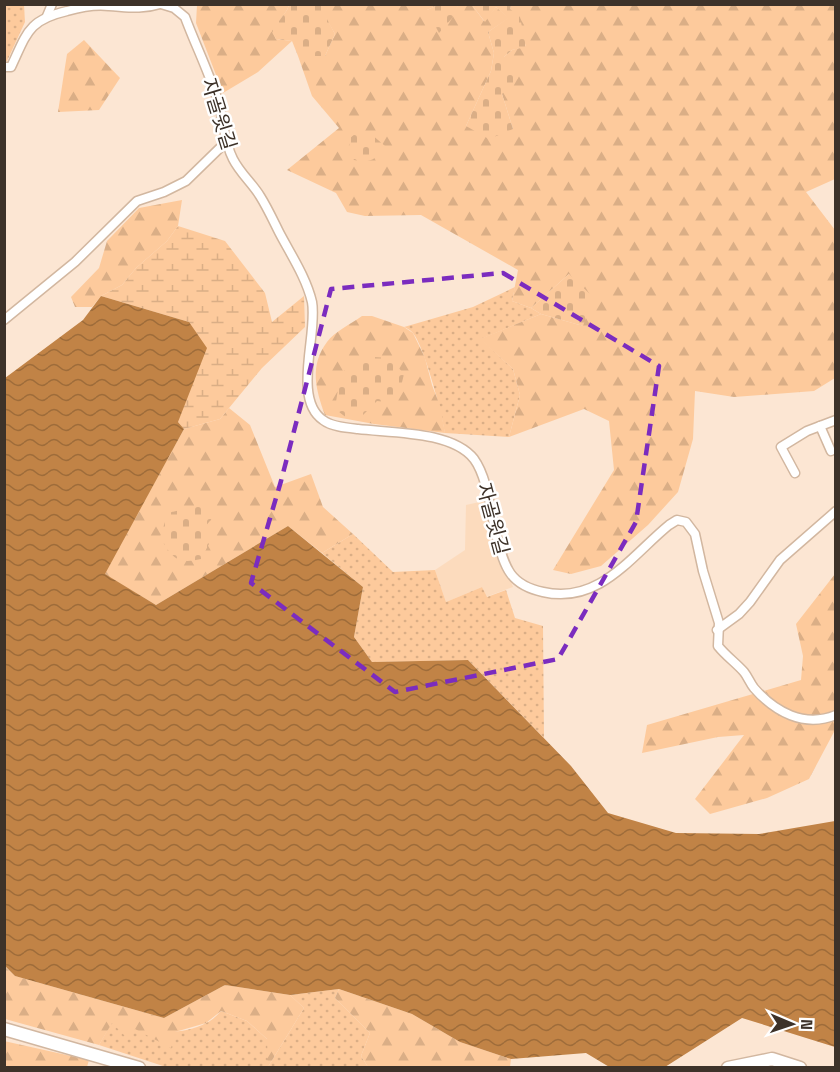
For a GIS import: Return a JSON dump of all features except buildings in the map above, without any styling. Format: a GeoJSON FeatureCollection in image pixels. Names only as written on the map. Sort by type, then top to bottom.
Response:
{"type":"FeatureCollection","features":[{"type":"Feature","properties":{"kind":"main road"},"geometry":{"type":"LineString","coordinates":[[4,1029],[139,1068]]}},
{"type":"Feature","properties":{"kind":"main road"},"geometry":{"type":"LineString","coordinates":[[728,1068],[747,1062],[772,1059],[800,1068]]}},
{"type":"Feature","properties":{"kind":"street"},"geometry":{"type":"LineString","coordinates":[[47,16],[52,4]]}},
{"type":"Feature","properties":{"kind":"street","name":"자골윗길"},"geometry":{"type":"LineString","coordinates":[[4,67],[11,67],[26,35],[36,23],[47,16],[90,5],[130,9],[147,8],[160,4],[174,8],[185,17],[217,99],[225,142],[233,159],[245,178],[260,195],[309,287],[313,308],[308,377],[309,395],[314,411],[324,421],[345,428],[444,439],[459,445],[475,460],[485,485],[502,555],[509,572],[516,582],[529,589],[547,593],[581,593],[610,577],[669,525],[677,520],[686,522],[695,534],[703,571],[719,623],[718,646],[727,658],[744,672],[754,688],[781,712],[797,719],[836,715]]}},
{"type":"Feature","properties":{"kind":"street"},"geometry":{"type":"LineString","coordinates":[[4,320],[75,262],[137,201],[164,192],[186,181],[225,142]]}},
{"type":"Feature","properties":{"kind":"street"},"geometry":{"type":"LineString","coordinates":[[795,473],[781,447],[807,430],[836,420]]}},
{"type":"Feature","properties":{"kind":"street"},"geometry":{"type":"LineString","coordinates":[[820,426],[831,451]]}},
{"type":"Feature","properties":{"kind":"street"},"geometry":{"type":"LineString","coordinates":[[717,630],[750,602],[780,560],[836,511]]}},
{"type":"Feature","properties":{"kind":"highlighted area"},"geometry":{"type":"Polygon","coordinates":[[[503,273],[659,366],[636,522],[558,659],[395,692],[251,583],[281,481],[331,289],[503,273]]]}},
{"type":"Feature","properties":{"kind":"shaded area"},"geometry":{"type":"Polygon","coordinates":[[[484,501],[513,587],[486,597],[482,587],[446,602],[435,570],[465,550],[466,505],[484,501]]]}},
{"type":"Feature","properties":{"kind":"green space"},"geometry":{"type":"Polygon","coordinates":[[[5,4],[24,5],[25,22],[5,62],[5,4]]]}},
{"type":"Feature","properties":{"kind":"green space"},"geometry":{"type":"Polygon","coordinates":[[[197,5],[289,5],[273,31],[276,39],[292,41],[258,72],[223,93],[196,23],[197,5]]]}},
{"type":"Feature","properties":{"kind":"green space"},"geometry":{"type":"Polygon","coordinates":[[[289,5],[323,5],[321,8],[335,34],[325,56],[298,56],[292,41],[276,39],[272,31],[289,5]]]}},
{"type":"Feature","properties":{"kind":"green space"},"geometry":{"type":"Polygon","coordinates":[[[323,5],[438,5],[427,10],[454,12],[458,5],[472,5],[484,21],[496,7],[509,18],[488,32],[494,53],[491,71],[466,126],[513,129],[502,94],[504,57],[512,50],[526,46],[510,9],[511,5],[835,5],[835,179],[806,192],[835,230],[835,378],[814,391],[734,397],[695,391],[693,439],[678,492],[648,525],[601,566],[571,574],[553,570],[614,470],[609,421],[584,409],[509,437],[520,395],[513,369],[480,339],[541,314],[583,326],[569,274],[531,308],[512,301],[518,270],[421,215],[365,216],[347,212],[336,193],[287,170],[339,128],[312,96],[298,56],[325,56],[335,34],[320,8],[323,5]]]}},
{"type":"Feature","properties":{"kind":"green space"},"geometry":{"type":"Polygon","coordinates":[[[438,5],[458,5],[453,17],[439,33],[427,10],[438,5]]]}},
{"type":"Feature","properties":{"kind":"green space"},"geometry":{"type":"Polygon","coordinates":[[[472,5],[511,5],[510,9],[520,17],[526,47],[512,50],[504,57],[518,78],[502,94],[513,129],[489,139],[466,126],[491,71],[494,53],[488,32],[508,18],[496,7],[485,22],[472,5]]]}},
{"type":"Feature","properties":{"kind":"green space"},"geometry":{"type":"Polygon","coordinates":[[[84,40],[120,78],[99,110],[58,112],[67,54],[84,40]]]}},
{"type":"Feature","properties":{"kind":"green space"},"geometry":{"type":"Polygon","coordinates":[[[360,130],[371,134],[385,146],[376,157],[369,161],[354,160],[349,150],[350,138],[360,130]]]}},
{"type":"Feature","properties":{"kind":"green space"},"geometry":{"type":"Polygon","coordinates":[[[182,200],[178,226],[167,241],[136,268],[122,285],[101,296],[92,307],[75,307],[71,297],[99,268],[107,241],[139,208],[182,200]]]}},
{"type":"Feature","properties":{"kind":"green space"},"geometry":{"type":"Polygon","coordinates":[[[178,226],[225,241],[265,293],[272,322],[304,296],[305,327],[262,368],[220,419],[184,429],[178,422],[189,322],[101,296],[122,285],[136,268],[167,241],[178,226]]]}},
{"type":"Feature","properties":{"kind":"green space"},"geometry":{"type":"Polygon","coordinates":[[[569,274],[593,297],[583,326],[541,314],[531,308],[569,274]]]}},
{"type":"Feature","properties":{"kind":"green space"},"geometry":{"type":"Polygon","coordinates":[[[515,287],[512,301],[541,314],[481,339],[513,369],[520,395],[509,437],[445,433],[422,350],[412,332],[404,327],[473,307],[515,287]]]}},
{"type":"Feature","properties":{"kind":"green space"},"geometry":{"type":"Polygon","coordinates":[[[362,316],[372,316],[404,327],[413,333],[425,358],[440,406],[445,433],[325,415],[316,378],[321,351],[338,331],[362,316]]]}},
{"type":"Feature","properties":{"kind":"green space"},"geometry":{"type":"Polygon","coordinates":[[[373,357],[390,358],[404,374],[397,403],[377,401],[361,417],[347,418],[335,409],[340,381],[347,368],[353,363],[373,357]]]}},
{"type":"Feature","properties":{"kind":"green space"},"geometry":{"type":"Polygon","coordinates":[[[229,408],[250,425],[275,487],[311,474],[323,507],[353,534],[322,553],[288,526],[156,605],[104,574],[184,429],[220,419],[229,408]]]}},
{"type":"Feature","properties":{"kind":"green space"},"geometry":{"type":"Polygon","coordinates":[[[205,504],[214,516],[204,528],[209,544],[201,559],[180,560],[168,550],[160,537],[168,513],[205,504]]]}},
{"type":"Feature","properties":{"kind":"green space"},"geometry":{"type":"Polygon","coordinates":[[[353,534],[393,572],[435,570],[446,602],[482,587],[487,597],[506,590],[515,618],[543,626],[544,738],[468,660],[372,662],[354,637],[363,587],[322,553],[353,534]]]}},
{"type":"Feature","properties":{"kind":"green space"},"geometry":{"type":"Polygon","coordinates":[[[835,574],[835,730],[809,779],[767,798],[710,814],[695,799],[744,735],[718,737],[642,753],[647,725],[801,680],[803,656],[796,624],[835,574]]]}},
{"type":"Feature","properties":{"kind":"green space"},"geometry":{"type":"Polygon","coordinates":[[[4,966],[15,976],[164,1018],[225,985],[290,995],[304,1008],[268,1067],[267,1039],[247,1021],[221,1011],[206,1023],[175,1032],[171,1048],[135,1029],[126,1037],[112,1023],[99,1045],[5,1019],[4,966]]]}},
{"type":"Feature","properties":{"kind":"green space"},"geometry":{"type":"Polygon","coordinates":[[[339,989],[335,998],[370,1033],[361,1056],[368,1067],[268,1067],[304,1008],[290,995],[339,989]]]}},
{"type":"Feature","properties":{"kind":"green space"},"geometry":{"type":"Polygon","coordinates":[[[339,989],[412,1014],[460,1042],[511,1059],[510,1067],[368,1067],[361,1056],[370,1033],[335,998],[339,989]]]}},
{"type":"Feature","properties":{"kind":"green space"},"geometry":{"type":"Polygon","coordinates":[[[221,1011],[247,1021],[268,1040],[268,1067],[166,1067],[99,1045],[112,1022],[147,1030],[172,1032],[195,1028],[210,1021],[221,1011]]]}},
{"type":"Feature","properties":{"kind":"green space"},"geometry":{"type":"Polygon","coordinates":[[[4,1041],[89,1060],[87,1067],[5,1067],[4,1041]]]}},
{"type":"Feature","properties":{"kind":"water"},"geometry":{"type":"Polygon","coordinates":[[[101,296],[189,322],[207,348],[178,422],[184,429],[105,574],[156,605],[288,526],[363,587],[354,637],[372,662],[468,660],[571,766],[608,813],[676,833],[759,834],[835,821],[835,1047],[742,1018],[665,1067],[611,1068],[586,1053],[511,1059],[460,1042],[412,1014],[339,989],[290,995],[225,985],[164,1018],[15,976],[5,966],[5,378],[83,320],[101,296]]]}}]}
